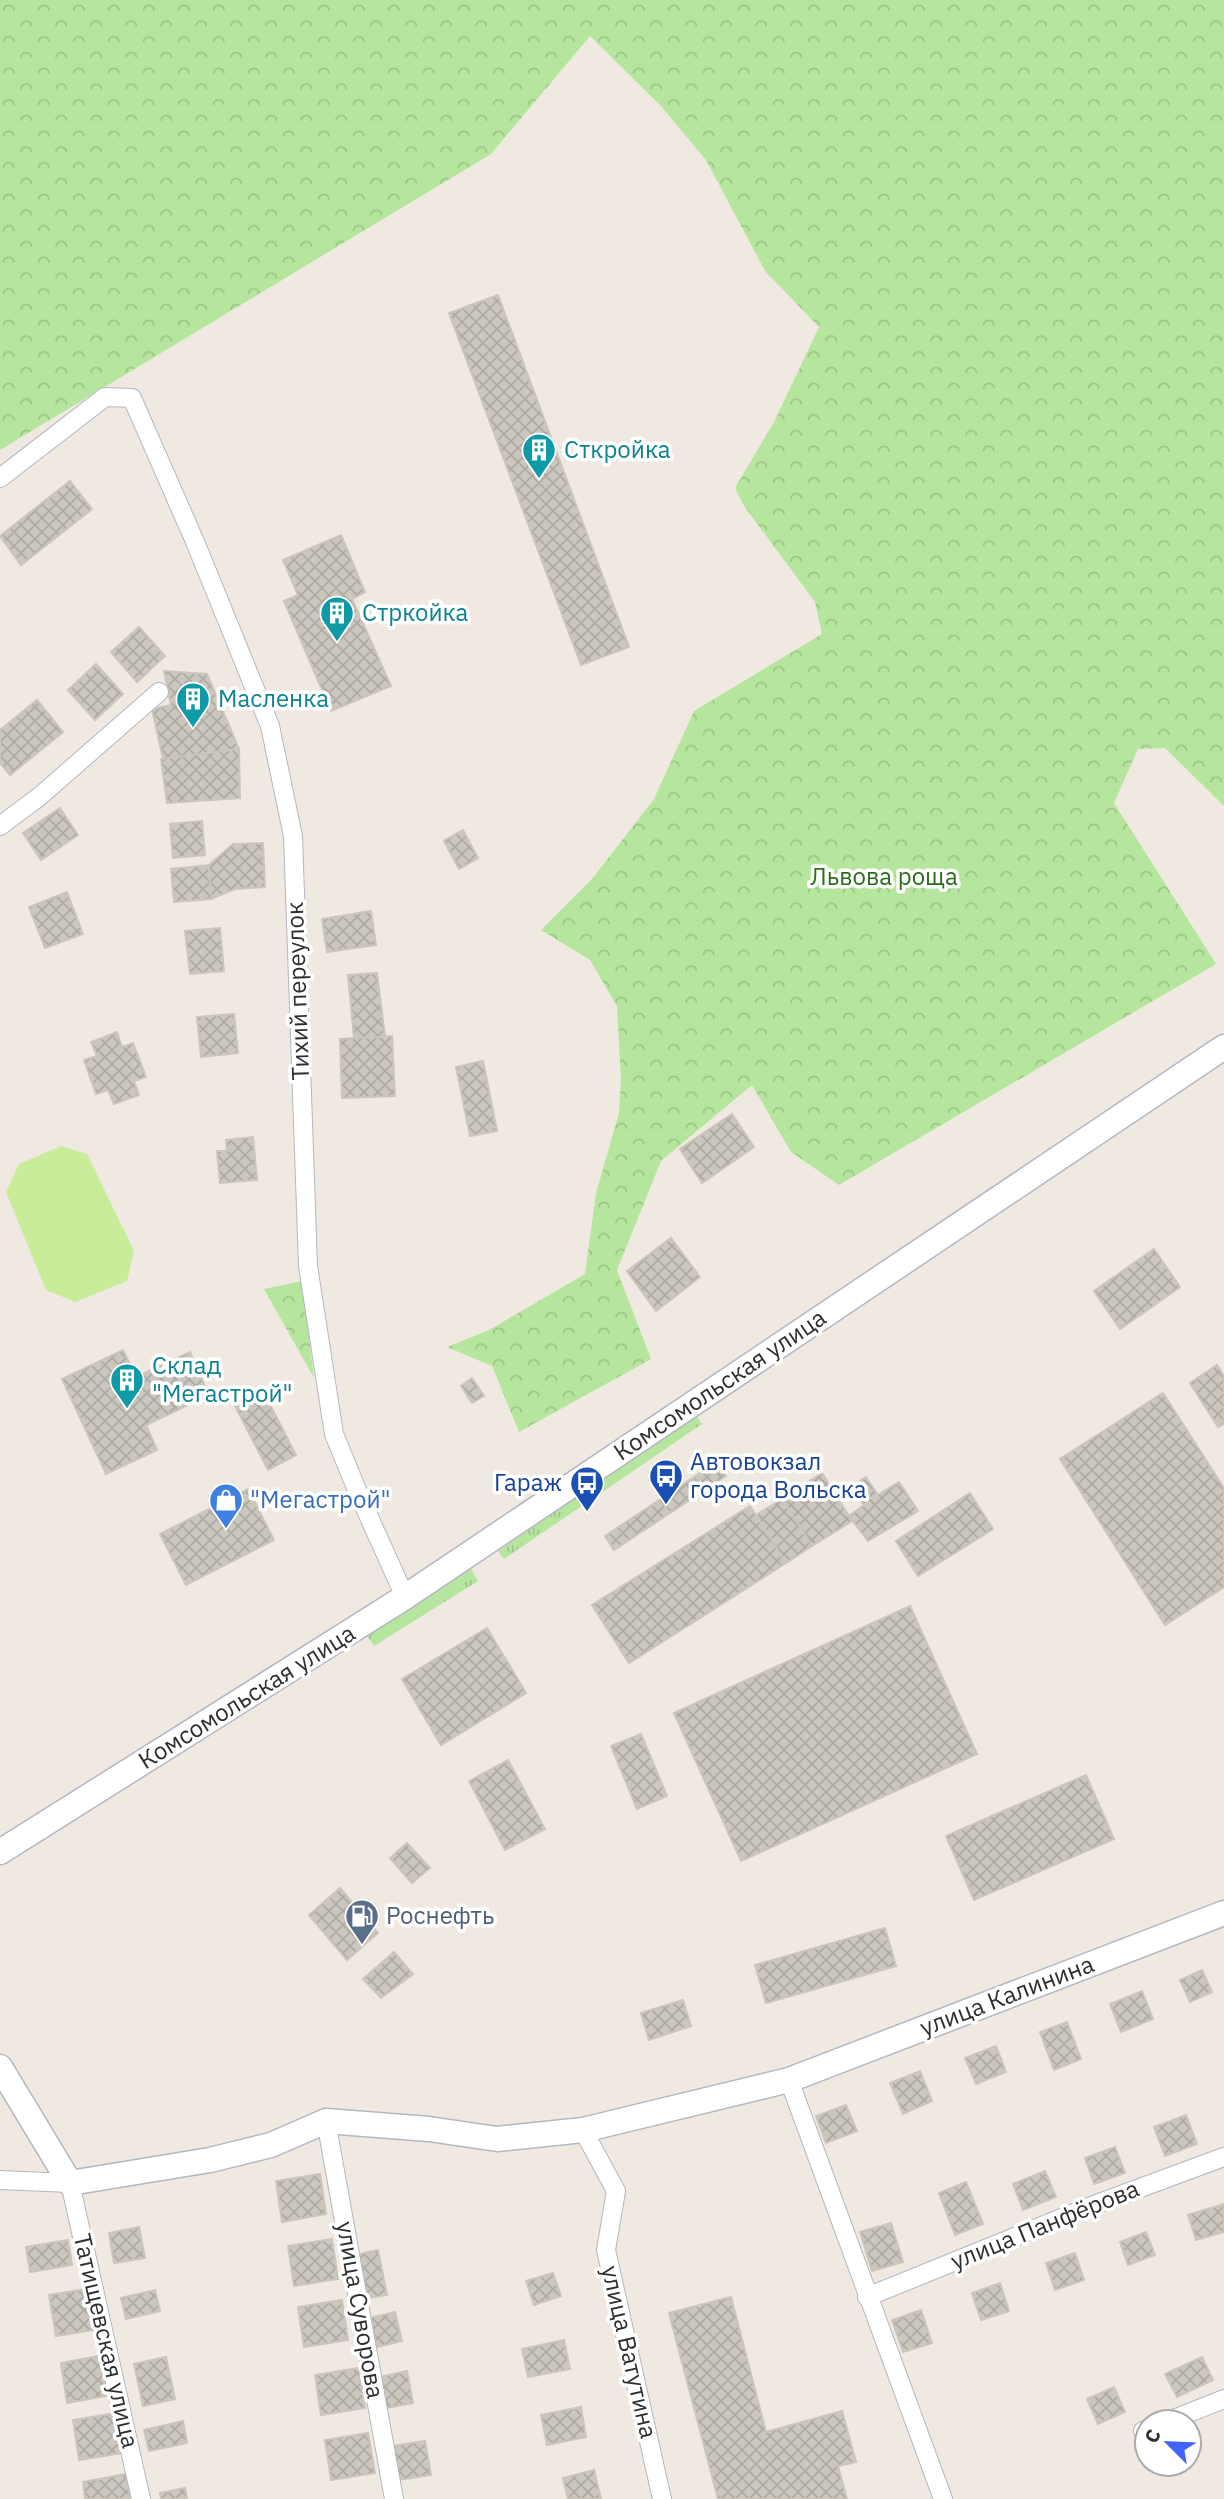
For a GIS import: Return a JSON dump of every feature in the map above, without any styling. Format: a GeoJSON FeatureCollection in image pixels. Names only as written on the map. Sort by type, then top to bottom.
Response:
{"type":"FeatureCollection","features":[{"type":"Feature","properties":{"kind":"main road","name":"Комсомольская улица"},"geometry":{"type":"LineString","coordinates":[[0,1852],[405,1597],[1224,1046]]}},
{"type":"Feature","properties":{"kind":"main road","name":"улица Калинина"},"geometry":{"type":"LineString","coordinates":[[326,2121],[429,2129],[497,2139],[583,2130],[789,2080],[1224,1913]]}},
{"type":"Feature","properties":{"kind":"main road"},"geometry":{"type":"LineString","coordinates":[[0,2067],[70,2183],[210,2160],[271,2145],[326,2121]]}},
{"type":"Feature","properties":{"kind":"street","name":"Тихий переулок"},"geometry":{"type":"LineString","coordinates":[[0,478],[105,397],[132,398],[196,544],[270,726],[293,836],[308,1266],[334,1434],[405,1597]]}},
{"type":"Feature","properties":{"kind":"street"},"geometry":{"type":"LineString","coordinates":[[0,826],[40,796],[159,692]]}},
{"type":"Feature","properties":{"kind":"street"},"geometry":{"type":"LineString","coordinates":[[789,2080],[943,2499]]}},
{"type":"Feature","properties":{"kind":"street","name":"улица Суворова"},"geometry":{"type":"LineString","coordinates":[[326,2121],[394,2499]]}},
{"type":"Feature","properties":{"kind":"street","name":"улица Ватутина"},"geometry":{"type":"LineString","coordinates":[[583,2130],[617,2191],[606,2250],[662,2499]]}},
{"type":"Feature","properties":{"kind":"street","name":"улица Панфёрова"},"geometry":{"type":"LineString","coordinates":[[867,2297],[1086,2208],[1224,2157]]}},
{"type":"Feature","properties":{"kind":"street"},"geometry":{"type":"LineString","coordinates":[[0,2180],[70,2183]]}},
{"type":"Feature","properties":{"kind":"street","name":"Татищевская улица"},"geometry":{"type":"LineString","coordinates":[[70,2183],[141,2499]]}},
{"type":"Feature","properties":{"kind":"street"},"geometry":{"type":"LineString","coordinates":[[1201,2408],[1224,2399]]}},
{"type":"Feature","properties":{"kind":"green space","name":"Львова роща"},"geometry":{"type":"Polygon","coordinates":[[[0,0],[1224,0],[1224,806],[1165,748],[1138,749],[1114,803],[1216,964],[839,1185],[791,1152],[752,1085],[661,1161],[617,1270],[651,1359],[519,1432],[492,1366],[447,1347],[489,1330],[585,1274],[596,1193],[619,1113],[621,1080],[617,1006],[590,960],[541,930],[592,879],[654,799],[694,711],[822,634],[815,602],[744,506],[735,488],[774,422],[819,327],[765,271],[706,160],[660,105],[590,36],[491,154],[0,450],[0,0]]]}},
{"type":"Feature","properties":{"kind":"green space"},"geometry":{"type":"Polygon","coordinates":[[[61,1146],[87,1154],[134,1251],[127,1281],[75,1302],[46,1290],[6,1192],[19,1164],[61,1146]]]}},
{"type":"Feature","properties":{"kind":"green space"},"geometry":{"type":"Polygon","coordinates":[[[302,1281],[314,1378],[264,1289],[302,1281]]]}},
{"type":"Feature","properties":{"kind":"green space"},"geometry":{"type":"Polygon","coordinates":[[[696,1415],[702,1424],[504,1559],[498,1551],[696,1415]]]}},
{"type":"Feature","properties":{"kind":"green space"},"geometry":{"type":"Polygon","coordinates":[[[471,1569],[478,1581],[374,1646],[366,1634],[471,1569]]]}},
{"type":"Feature","properties":{"kind":"building","name":"Сткройка"},"geometry":{"type":"Polygon","coordinates":[[[498,295],[629,647],[581,665],[449,313],[498,295]]]}},
{"type":"Feature","properties":{"kind":"building"},"geometry":{"type":"Polygon","coordinates":[[[70,481],[92,509],[21,565],[0,536],[70,481]]]}},
{"type":"Feature","properties":{"kind":"building","name":"Стркойка"},"geometry":{"type":"Polygon","coordinates":[[[341,535],[365,592],[352,599],[391,686],[331,711],[284,601],[298,595],[283,560],[341,535]]]}},
{"type":"Feature","properties":{"kind":"building"},"geometry":{"type":"Polygon","coordinates":[[[139,627],[165,656],[137,682],[111,652],[139,627]]]}},
{"type":"Feature","properties":{"kind":"building"},"geometry":{"type":"Polygon","coordinates":[[[96,664],[123,694],[95,720],[68,690],[96,664]]]}},
{"type":"Feature","properties":{"kind":"building","name":"Масленка"},"geometry":{"type":"Polygon","coordinates":[[[164,671],[207,674],[239,749],[163,759],[152,709],[171,705],[164,671]]]}},
{"type":"Feature","properties":{"kind":"building"},"geometry":{"type":"Polygon","coordinates":[[[37,700],[63,732],[10,775],[0,763],[0,730],[37,700]]]}},
{"type":"Feature","properties":{"kind":"building"},"geometry":{"type":"Polygon","coordinates":[[[239,749],[240,798],[167,803],[161,759],[239,749]]]}},
{"type":"Feature","properties":{"kind":"building"},"geometry":{"type":"Polygon","coordinates":[[[60,808],[78,835],[41,860],[23,833],[60,808]]]}},
{"type":"Feature","properties":{"kind":"building"},"geometry":{"type":"Polygon","coordinates":[[[202,821],[205,855],[173,858],[170,824],[202,821]]]}},
{"type":"Feature","properties":{"kind":"building"},"geometry":{"type":"Polygon","coordinates":[[[463,830],[478,858],[459,869],[444,841],[463,830]]]}},
{"type":"Feature","properties":{"kind":"building"},"geometry":{"type":"Polygon","coordinates":[[[263,843],[265,887],[235,889],[211,899],[209,865],[233,844],[263,843]]]}},
{"type":"Feature","properties":{"kind":"building"},"geometry":{"type":"Polygon","coordinates":[[[209,865],[211,899],[174,902],[171,869],[209,865]]]}},
{"type":"Feature","properties":{"kind":"building"},"geometry":{"type":"Polygon","coordinates":[[[67,892],[83,934],[45,948],[29,907],[67,892]]]}},
{"type":"Feature","properties":{"kind":"building"},"geometry":{"type":"Polygon","coordinates":[[[371,911],[376,945],[327,952],[322,919],[371,911]]]}},
{"type":"Feature","properties":{"kind":"building"},"geometry":{"type":"Polygon","coordinates":[[[220,928],[224,971],[190,974],[185,931],[220,928]]]}},
{"type":"Feature","properties":{"kind":"building"},"geometry":{"type":"Polygon","coordinates":[[[377,973],[385,1037],[354,1038],[348,975],[377,973]]]}},
{"type":"Feature","properties":{"kind":"building"},"geometry":{"type":"Polygon","coordinates":[[[234,1014],[238,1053],[201,1057],[197,1017],[234,1014]]]}},
{"type":"Feature","properties":{"kind":"building"},"geometry":{"type":"Polygon","coordinates":[[[117,1032],[122,1047],[133,1043],[146,1077],[134,1081],[139,1095],[114,1104],[108,1090],[96,1094],[84,1060],[97,1056],[91,1042],[117,1032]]]}},
{"type":"Feature","properties":{"kind":"building"},"geometry":{"type":"Polygon","coordinates":[[[392,1036],[395,1096],[342,1098],[340,1039],[392,1036]]]}},
{"type":"Feature","properties":{"kind":"building"},"geometry":{"type":"Polygon","coordinates":[[[483,1061],[497,1131],[470,1136],[456,1067],[483,1061]]]}},
{"type":"Feature","properties":{"kind":"building"},"geometry":{"type":"Polygon","coordinates":[[[732,1114],[754,1147],[702,1183],[680,1149],[732,1114]]]}},
{"type":"Feature","properties":{"kind":"building"},"geometry":{"type":"Polygon","coordinates":[[[253,1137],[257,1180],[220,1183],[217,1151],[227,1151],[226,1140],[253,1137]]]}},
{"type":"Feature","properties":{"kind":"building"},"geometry":{"type":"Polygon","coordinates":[[[671,1238],[700,1277],[656,1311],[627,1271],[671,1238]]]}},
{"type":"Feature","properties":{"kind":"building"},"geometry":{"type":"Polygon","coordinates":[[[1154,1249],[1180,1287],[1120,1329],[1094,1291],[1154,1249]]]}},
{"type":"Feature","properties":{"kind":"building","name":"Склад \"Мегастрой\""},"geometry":{"type":"Polygon","coordinates":[[[123,1350],[136,1377],[190,1352],[209,1395],[146,1425],[157,1450],[106,1474],[62,1379],[123,1350]]]}},
{"type":"Feature","properties":{"kind":"building"},"geometry":{"type":"Polygon","coordinates":[[[1217,1365],[1224,1376],[1224,1424],[1218,1427],[1190,1383],[1217,1365]]]}},
{"type":"Feature","properties":{"kind":"building"},"geometry":{"type":"Polygon","coordinates":[[[472,1378],[484,1396],[472,1403],[461,1386],[472,1378]]]}},
{"type":"Feature","properties":{"kind":"building"},"geometry":{"type":"Polygon","coordinates":[[[262,1389],[296,1455],[268,1470],[234,1404],[262,1389]]]}},
{"type":"Feature","properties":{"kind":"building"},"geometry":{"type":"Polygon","coordinates":[[[1163,1393],[1224,1488],[1224,1587],[1165,1625],[1060,1459],[1163,1393]]]}},
{"type":"Feature","properties":{"kind":"building","name":"Автовокзал города Вольска"},"geometry":{"type":"Polygon","coordinates":[[[717,1462],[726,1476],[614,1550],[605,1536],[717,1462]]]}},
{"type":"Feature","properties":{"kind":"building"},"geometry":{"type":"Polygon","coordinates":[[[822,1473],[852,1521],[812,1546],[782,1499],[822,1473]]]}},
{"type":"Feature","properties":{"kind":"building"},"geometry":{"type":"Polygon","coordinates":[[[866,1477],[878,1495],[899,1482],[918,1511],[868,1541],[849,1516],[864,1505],[852,1487],[866,1477]]]}},
{"type":"Feature","properties":{"kind":"building"},"geometry":{"type":"Polygon","coordinates":[[[248,1489],[274,1540],[186,1585],[160,1534],[248,1489]]]}},
{"type":"Feature","properties":{"kind":"building"},"geometry":{"type":"Polygon","coordinates":[[[970,1493],[993,1529],[918,1576],[896,1541],[970,1493]]]}},
{"type":"Feature","properties":{"kind":"building"},"geometry":{"type":"Polygon","coordinates":[[[782,1499],[812,1546],[786,1563],[756,1515],[782,1499]]]}},
{"type":"Feature","properties":{"kind":"building"},"geometry":{"type":"Polygon","coordinates":[[[750,1506],[786,1563],[629,1663],[592,1605],[750,1506]]]}},
{"type":"Feature","properties":{"kind":"building"},"geometry":{"type":"Polygon","coordinates":[[[910,1606],[977,1754],[741,1861],[674,1713],[910,1606]]]}},
{"type":"Feature","properties":{"kind":"building"},"geometry":{"type":"Polygon","coordinates":[[[487,1628],[526,1693],[441,1745],[402,1679],[487,1628]]]}},
{"type":"Feature","properties":{"kind":"building"},"geometry":{"type":"Polygon","coordinates":[[[641,1734],[667,1796],[637,1809],[611,1746],[641,1734]]]}},
{"type":"Feature","properties":{"kind":"building"},"geometry":{"type":"Polygon","coordinates":[[[508,1760],[545,1829],[505,1850],[469,1781],[508,1760]]]}},
{"type":"Feature","properties":{"kind":"building"},"geometry":{"type":"Polygon","coordinates":[[[1086,1775],[1114,1839],[974,1900],[946,1836],[1086,1775]]]}},
{"type":"Feature","properties":{"kind":"building"},"geometry":{"type":"Polygon","coordinates":[[[407,1843],[430,1868],[412,1883],[390,1858],[407,1843]]]}},
{"type":"Feature","properties":{"kind":"building"},"geometry":{"type":"Polygon","coordinates":[[[340,1888],[378,1933],[347,1960],[309,1915],[340,1888]]]}},
{"type":"Feature","properties":{"kind":"building"},"geometry":{"type":"Polygon","coordinates":[[[885,1928],[896,1966],[766,2003],[755,1965],[885,1928]]]}},
{"type":"Feature","properties":{"kind":"building"},"geometry":{"type":"Polygon","coordinates":[[[394,1952],[413,1974],[381,1998],[363,1979],[394,1952]]]}},
{"type":"Feature","properties":{"kind":"building"},"geometry":{"type":"Polygon","coordinates":[[[1202,1970],[1212,1992],[1190,2002],[1180,1980],[1202,1970]]]}},
{"type":"Feature","properties":{"kind":"building"},"geometry":{"type":"Polygon","coordinates":[[[1142,1991],[1153,2019],[1121,2032],[1110,2004],[1142,1991]]]}},
{"type":"Feature","properties":{"kind":"building"},"geometry":{"type":"Polygon","coordinates":[[[683,2000],[691,2026],[649,2040],[641,2013],[683,2000]]]}},
{"type":"Feature","properties":{"kind":"building"},"geometry":{"type":"Polygon","coordinates":[[[1067,2022],[1081,2059],[1054,2070],[1040,2032],[1067,2022]]]}},
{"type":"Feature","properties":{"kind":"building"},"geometry":{"type":"Polygon","coordinates":[[[996,2046],[1006,2072],[976,2084],[965,2058],[996,2046]]]}},
{"type":"Feature","properties":{"kind":"building"},"geometry":{"type":"Polygon","coordinates":[[[920,2071],[932,2101],[903,2114],[890,2083],[920,2071]]]}},
{"type":"Feature","properties":{"kind":"building"},"geometry":{"type":"Polygon","coordinates":[[[846,2105],[857,2131],[826,2143],[816,2116],[846,2105]]]}},
{"type":"Feature","properties":{"kind":"building"},"geometry":{"type":"Polygon","coordinates":[[[1186,2115],[1197,2144],[1165,2156],[1154,2127],[1186,2115]]]}},
{"type":"Feature","properties":{"kind":"building"},"geometry":{"type":"Polygon","coordinates":[[[1115,2147],[1125,2173],[1094,2184],[1085,2158],[1115,2147]]]}},
{"type":"Feature","properties":{"kind":"building"},"geometry":{"type":"Polygon","coordinates":[[[1045,2171],[1056,2197],[1023,2210],[1013,2184],[1045,2171]]]}},
{"type":"Feature","properties":{"kind":"building"},"geometry":{"type":"Polygon","coordinates":[[[320,2174],[326,2214],[282,2222],[276,2181],[320,2174]]]}},
{"type":"Feature","properties":{"kind":"building"},"geometry":{"type":"Polygon","coordinates":[[[966,2182],[983,2224],[955,2235],[939,2193],[966,2182]]]}},
{"type":"Feature","properties":{"kind":"building"},"geometry":{"type":"Polygon","coordinates":[[[1224,2204],[1224,2232],[1196,2240],[1188,2215],[1224,2204]]]}},
{"type":"Feature","properties":{"kind":"building"},"geometry":{"type":"Polygon","coordinates":[[[891,2223],[903,2262],[872,2271],[860,2232],[891,2223]]]}},
{"type":"Feature","properties":{"kind":"building"},"geometry":{"type":"Polygon","coordinates":[[[139,2227],[145,2258],[114,2263],[109,2233],[139,2227]]]}},
{"type":"Feature","properties":{"kind":"building"},"geometry":{"type":"Polygon","coordinates":[[[1146,2232],[1155,2255],[1128,2265],[1120,2242],[1146,2232]]]}},
{"type":"Feature","properties":{"kind":"building"},"geometry":{"type":"Polygon","coordinates":[[[332,2239],[338,2279],[294,2286],[288,2246],[332,2239]]]}},
{"type":"Feature","properties":{"kind":"building"},"geometry":{"type":"Polygon","coordinates":[[[68,2240],[72,2265],[30,2272],[26,2247],[68,2240]]]}},
{"type":"Feature","properties":{"kind":"building"},"geometry":{"type":"Polygon","coordinates":[[[378,2250],[387,2295],[363,2299],[355,2255],[378,2250]]]}},
{"type":"Feature","properties":{"kind":"building"},"geometry":{"type":"Polygon","coordinates":[[[1075,2253],[1084,2280],[1055,2290],[1046,2263],[1075,2253]]]}},
{"type":"Feature","properties":{"kind":"building"},"geometry":{"type":"Polygon","coordinates":[[[553,2273],[561,2296],[534,2305],[526,2281],[553,2273]]]}},
{"type":"Feature","properties":{"kind":"building"},"geometry":{"type":"Polygon","coordinates":[[[1000,2283],[1009,2311],[981,2320],[972,2293],[1000,2283]]]}},
{"type":"Feature","properties":{"kind":"building"},"geometry":{"type":"Polygon","coordinates":[[[93,2288],[99,2329],[56,2336],[49,2295],[93,2288]]]}},
{"type":"Feature","properties":{"kind":"building"},"geometry":{"type":"Polygon","coordinates":[[[155,2290],[160,2311],[126,2319],[121,2298],[155,2290]]]}},
{"type":"Feature","properties":{"kind":"building"},"geometry":{"type":"Polygon","coordinates":[[[731,2297],[766,2432],[842,2411],[856,2462],[838,2466],[847,2499],[718,2499],[669,2313],[731,2297]]]}},
{"type":"Feature","properties":{"kind":"building"},"geometry":{"type":"Polygon","coordinates":[[[342,2300],[348,2340],[304,2347],[298,2307],[342,2300]]]}},
{"type":"Feature","properties":{"kind":"building"},"geometry":{"type":"Polygon","coordinates":[[[921,2310],[932,2343],[903,2352],[892,2320],[921,2310]]]}},
{"type":"Feature","properties":{"kind":"building"},"geometry":{"type":"Polygon","coordinates":[[[395,2312],[402,2341],[377,2347],[370,2318],[395,2312]]]}},
{"type":"Feature","properties":{"kind":"building"},"geometry":{"type":"Polygon","coordinates":[[[564,2340],[570,2369],[528,2377],[522,2349],[564,2340]]]}},
{"type":"Feature","properties":{"kind":"building"},"geometry":{"type":"Polygon","coordinates":[[[104,2355],[111,2395],[67,2403],[61,2363],[104,2355]]]}},
{"type":"Feature","properties":{"kind":"building"},"geometry":{"type":"Polygon","coordinates":[[[166,2357],[175,2399],[143,2406],[134,2364],[166,2357]]]}},
{"type":"Feature","properties":{"kind":"building"},"geometry":{"type":"Polygon","coordinates":[[[1202,2357],[1213,2380],[1177,2397],[1165,2374],[1202,2357]]]}},
{"type":"Feature","properties":{"kind":"building"},"geometry":{"type":"Polygon","coordinates":[[[359,2368],[365,2408],[321,2415],[315,2375],[359,2368]]]}},
{"type":"Feature","properties":{"kind":"building"},"geometry":{"type":"Polygon","coordinates":[[[407,2371],[413,2403],[386,2408],[380,2377],[407,2371]]]}},
{"type":"Feature","properties":{"kind":"building"},"geometry":{"type":"Polygon","coordinates":[[[1114,2387],[1125,2412],[1098,2424],[1087,2399],[1114,2387]]]}},
{"type":"Feature","properties":{"kind":"building"},"geometry":{"type":"Polygon","coordinates":[[[581,2407],[586,2437],[547,2445],[541,2415],[581,2407]]]}},
{"type":"Feature","properties":{"kind":"building"},"geometry":{"type":"Polygon","coordinates":[[[117,2413],[123,2453],[79,2460],[73,2420],[117,2413]]]}},
{"type":"Feature","properties":{"kind":"building"},"geometry":{"type":"Polygon","coordinates":[[[183,2421],[187,2443],[149,2451],[144,2430],[183,2421]]]}},
{"type":"Feature","properties":{"kind":"building"},"geometry":{"type":"Polygon","coordinates":[[[368,2433],[375,2473],[331,2480],[325,2440],[368,2433]]]}},
{"type":"Feature","properties":{"kind":"building"},"geometry":{"type":"Polygon","coordinates":[[[425,2441],[431,2475],[398,2480],[392,2446],[425,2441]]]}},
{"type":"Feature","properties":{"kind":"building"},"geometry":{"type":"Polygon","coordinates":[[[594,2470],[601,2499],[568,2499],[563,2478],[594,2470]]]}},
{"type":"Feature","properties":{"kind":"building"},"geometry":{"type":"Polygon","coordinates":[[[126,2474],[130,2499],[85,2499],[83,2482],[126,2474]]]}},
{"type":"Feature","properties":{"kind":"building"},"geometry":{"type":"Polygon","coordinates":[[[185,2488],[187,2499],[161,2499],[160,2493],[185,2488]]]}},
{"type":"Feature","properties":{"kind":"place","name":"Сткройка"},"geometry":{"type":"Point","coordinates":[539,480]}},
{"type":"Feature","properties":{"kind":"place","name":"Стркойка"},"geometry":{"type":"Point","coordinates":[337,643]}},
{"type":"Feature","properties":{"kind":"place","name":"Масленка"},"geometry":{"type":"Point","coordinates":[193,729]}},
{"type":"Feature","properties":{"kind":"place","name":"Склад \"Мегастрой\""},"geometry":{"type":"Point","coordinates":[127,1410]}},
{"type":"Feature","properties":{"kind":"place","name":"Автовокзал города Вольска"},"geometry":{"type":"Point","coordinates":[666,1506]}},
{"type":"Feature","properties":{"kind":"place","name":"Гараж"},"geometry":{"type":"Point","coordinates":[587,1513]}},
{"type":"Feature","properties":{"kind":"place","name":"\"Мегастрой\""},"geometry":{"type":"Point","coordinates":[226,1530]}},
{"type":"Feature","properties":{"kind":"place","name":"Роснефть"},"geometry":{"type":"Point","coordinates":[362,1946]}}]}
